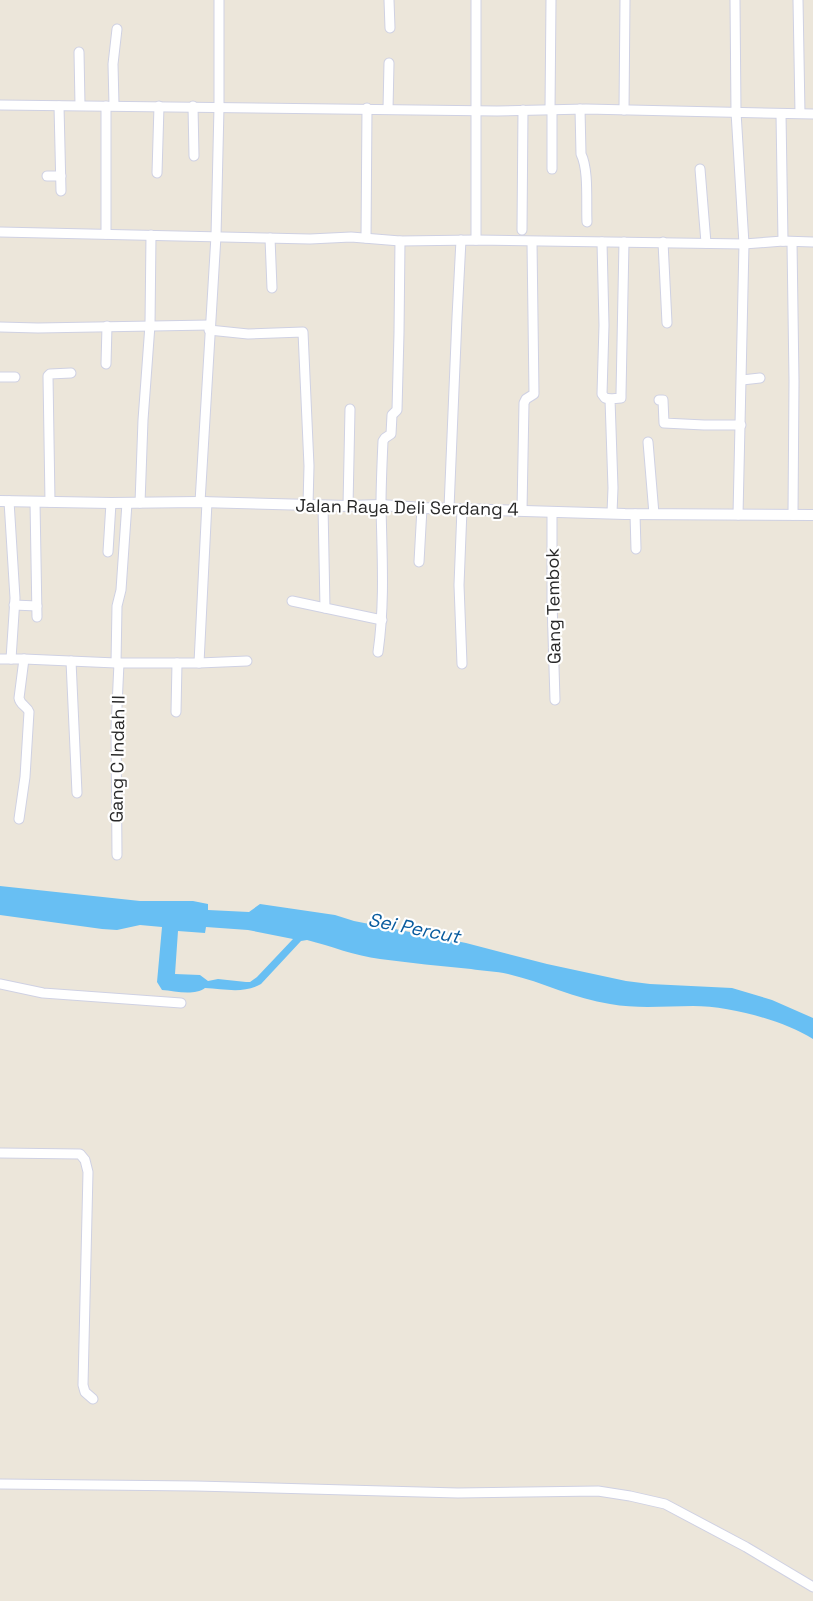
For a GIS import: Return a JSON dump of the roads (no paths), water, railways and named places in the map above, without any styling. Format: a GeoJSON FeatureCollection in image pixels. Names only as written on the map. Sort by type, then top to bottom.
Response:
{"type":"FeatureCollection","features":[{"type":"Feature","properties":{"kind":"street"},"geometry":{"type":"LineString","coordinates":[[199,663],[209,327],[216,236],[219,0]]}},
{"type":"Feature","properties":{"kind":"street"},"geometry":{"type":"LineString","coordinates":[[389,0],[390,28]]}},
{"type":"Feature","properties":{"kind":"street"},"geometry":{"type":"LineString","coordinates":[[476,0],[476,240]]}},
{"type":"Feature","properties":{"kind":"street"},"geometry":{"type":"LineString","coordinates":[[551,0],[552,169]]}},
{"type":"Feature","properties":{"kind":"street"},"geometry":{"type":"LineString","coordinates":[[624,110],[625,0]]}},
{"type":"Feature","properties":{"kind":"street"},"geometry":{"type":"LineString","coordinates":[[736,0],[736,112],[744,244],[738,515]]}},
{"type":"Feature","properties":{"kind":"street"},"geometry":{"type":"LineString","coordinates":[[798,0],[800,113]]}},
{"type":"Feature","properties":{"kind":"street"},"geometry":{"type":"LineString","coordinates":[[106,234],[110,106],[117,29]]}},
{"type":"Feature","properties":{"kind":"street"},"geometry":{"type":"LineString","coordinates":[[78,52],[80,105]]}},
{"type":"Feature","properties":{"kind":"street"},"geometry":{"type":"LineString","coordinates":[[388,108],[389,62]]}},
{"type":"Feature","properties":{"kind":"street"},"geometry":{"type":"LineString","coordinates":[[0,105],[476,110],[580,109],[813,114]]}},
{"type":"Feature","properties":{"kind":"street"},"geometry":{"type":"LineString","coordinates":[[59,106],[61,191]]}},
{"type":"Feature","properties":{"kind":"street"},"geometry":{"type":"LineString","coordinates":[[158,173],[159,106]]}},
{"type":"Feature","properties":{"kind":"street"},"geometry":{"type":"LineString","coordinates":[[193,106],[194,156]]}},
{"type":"Feature","properties":{"kind":"street"},"geometry":{"type":"LineString","coordinates":[[366,238],[367,108]]}},
{"type":"Feature","properties":{"kind":"street"},"geometry":{"type":"LineString","coordinates":[[580,109],[581,154],[586,170],[587,222]]}},
{"type":"Feature","properties":{"kind":"street"},"geometry":{"type":"LineString","coordinates":[[522,230],[523,110]]}},
{"type":"Feature","properties":{"kind":"street"},"geometry":{"type":"LineString","coordinates":[[781,114],[794,381],[793,515]]}},
{"type":"Feature","properties":{"kind":"street"},"geometry":{"type":"LineString","coordinates":[[700,169],[706,243]]}},
{"type":"Feature","properties":{"kind":"street"},"geometry":{"type":"LineString","coordinates":[[47,176],[61,176]]}},
{"type":"Feature","properties":{"kind":"street"},"geometry":{"type":"LineString","coordinates":[[0,232],[270,238],[366,238],[400,241],[476,240],[744,244],[788,241],[813,242]]}},
{"type":"Feature","properties":{"kind":"street"},"geometry":{"type":"LineString","coordinates":[[140,503],[143,411],[146,366],[149,353],[151,234]]}},
{"type":"Feature","properties":{"kind":"street"},"geometry":{"type":"LineString","coordinates":[[270,238],[272,288]]}},
{"type":"Feature","properties":{"kind":"street"},"geometry":{"type":"LineString","coordinates":[[449,508],[461,240]]}},
{"type":"Feature","properties":{"kind":"street"},"geometry":{"type":"LineString","coordinates":[[378,652],[382,620],[384,564],[381,505],[383,441],[384,438],[391,434],[392,416],[397,408],[400,241]]}},
{"type":"Feature","properties":{"kind":"street"},"geometry":{"type":"LineString","coordinates":[[522,510],[524,403],[526,399],[534,394],[532,242]]}},
{"type":"Feature","properties":{"kind":"street"},"geometry":{"type":"LineString","coordinates":[[602,242],[604,325],[602,394],[604,398],[610,399],[621,398],[622,394],[624,242]]}},
{"type":"Feature","properties":{"kind":"street"},"geometry":{"type":"LineString","coordinates":[[663,242],[667,323]]}},
{"type":"Feature","properties":{"kind":"street"},"geometry":{"type":"LineString","coordinates":[[106,364],[108,326]]}},
{"type":"Feature","properties":{"kind":"street"},"geometry":{"type":"LineString","coordinates":[[0,327],[150,326],[209,327],[248,334],[302,332],[309,466],[308,505]]}},
{"type":"Feature","properties":{"kind":"street"},"geometry":{"type":"LineString","coordinates":[[50,502],[48,376],[70,373]]}},
{"type":"Feature","properties":{"kind":"street"},"geometry":{"type":"LineString","coordinates":[[0,377],[15,377]]}},
{"type":"Feature","properties":{"kind":"street"},"geometry":{"type":"LineString","coordinates":[[742,380],[760,378]]}},
{"type":"Feature","properties":{"kind":"street"},"geometry":{"type":"LineString","coordinates":[[610,399],[612,513]]}},
{"type":"Feature","properties":{"kind":"street"},"geometry":{"type":"LineString","coordinates":[[659,400],[663,400],[664,423],[704,426],[741,425]]}},
{"type":"Feature","properties":{"kind":"street"},"geometry":{"type":"LineString","coordinates":[[348,506],[350,409]]}},
{"type":"Feature","properties":{"kind":"street"},"geometry":{"type":"LineString","coordinates":[[648,442],[654,514]]}},
{"type":"Feature","properties":{"kind":"street"},"geometry":{"type":"LineString","coordinates":[[5,501],[14,605],[11,659]]}},
{"type":"Feature","properties":{"kind":"street","name":"Jalan Raya Deli Serdang 4"},"geometry":{"type":"LineString","coordinates":[[5,501],[203,502],[323,506],[381,505],[422,508],[635,514],[813,514]]}},
{"type":"Feature","properties":{"kind":"street"},"geometry":{"type":"LineString","coordinates":[[34,502],[37,618]]}},
{"type":"Feature","properties":{"kind":"street"},"geometry":{"type":"LineString","coordinates":[[108,552],[110,503]]}},
{"type":"Feature","properties":{"kind":"street","name":"Gang C Indah II"},"geometry":{"type":"LineString","coordinates":[[117,855],[116,728],[118,602],[121,590],[127,503]]}},
{"type":"Feature","properties":{"kind":"street"},"geometry":{"type":"LineString","coordinates":[[323,506],[326,608]]}},
{"type":"Feature","properties":{"kind":"street"},"geometry":{"type":"LineString","coordinates":[[419,562],[422,508]]}},
{"type":"Feature","properties":{"kind":"street"},"geometry":{"type":"LineString","coordinates":[[462,509],[459,585],[462,664]]}},
{"type":"Feature","properties":{"kind":"street","name":"Gang Tembok"},"geometry":{"type":"LineString","coordinates":[[552,512],[555,700]]}},
{"type":"Feature","properties":{"kind":"street"},"geometry":{"type":"LineString","coordinates":[[635,514],[636,550]]}},
{"type":"Feature","properties":{"kind":"street"},"geometry":{"type":"LineString","coordinates":[[292,601],[382,620]]}},
{"type":"Feature","properties":{"kind":"street"},"geometry":{"type":"LineString","coordinates":[[14,605],[37,606]]}},
{"type":"Feature","properties":{"kind":"street"},"geometry":{"type":"LineString","coordinates":[[0,659],[118,663],[199,663],[247,660]]}},
{"type":"Feature","properties":{"kind":"street"},"geometry":{"type":"LineString","coordinates":[[19,820],[25,777],[29,712],[19,700],[24,659]]}},
{"type":"Feature","properties":{"kind":"street"},"geometry":{"type":"LineString","coordinates":[[71,661],[77,793]]}},
{"type":"Feature","properties":{"kind":"street"},"geometry":{"type":"LineString","coordinates":[[176,712],[177,663]]}},
{"type":"Feature","properties":{"kind":"street"},"geometry":{"type":"LineString","coordinates":[[0,984],[43,993],[181,1004]]}},
{"type":"Feature","properties":{"kind":"street"},"geometry":{"type":"LineString","coordinates":[[0,1153],[80,1154],[85,1160],[88,1172],[83,1385],[85,1392],[93,1398]]}},
{"type":"Feature","properties":{"kind":"street"},"geometry":{"type":"LineString","coordinates":[[0,1484],[195,1486],[458,1493],[598,1491],[665,1504],[746,1547],[813,1587]]}},
{"type":"Feature","properties":{"kind":"water","name":"Sei Percut"},"geometry":{"type":"Polygon","coordinates":[[[0,886],[140,901],[193,901],[208,904],[208,910],[249,912],[260,904],[335,915],[354,921],[466,943],[547,964],[626,981],[732,988],[772,1000],[813,1018],[813,1039],[771,1020],[739,1011],[693,1006],[620,1006],[597,1002],[503,973],[371,958],[307,940],[301,941],[261,984],[254,987],[234,990],[205,988],[195,992],[162,990],[157,982],[162,927],[140,925],[117,930],[102,929],[0,915],[0,886]],[[206,927],[205,933],[178,931],[175,974],[200,975],[208,981],[218,979],[250,982],[293,939],[248,930],[206,927]]]}}]}
